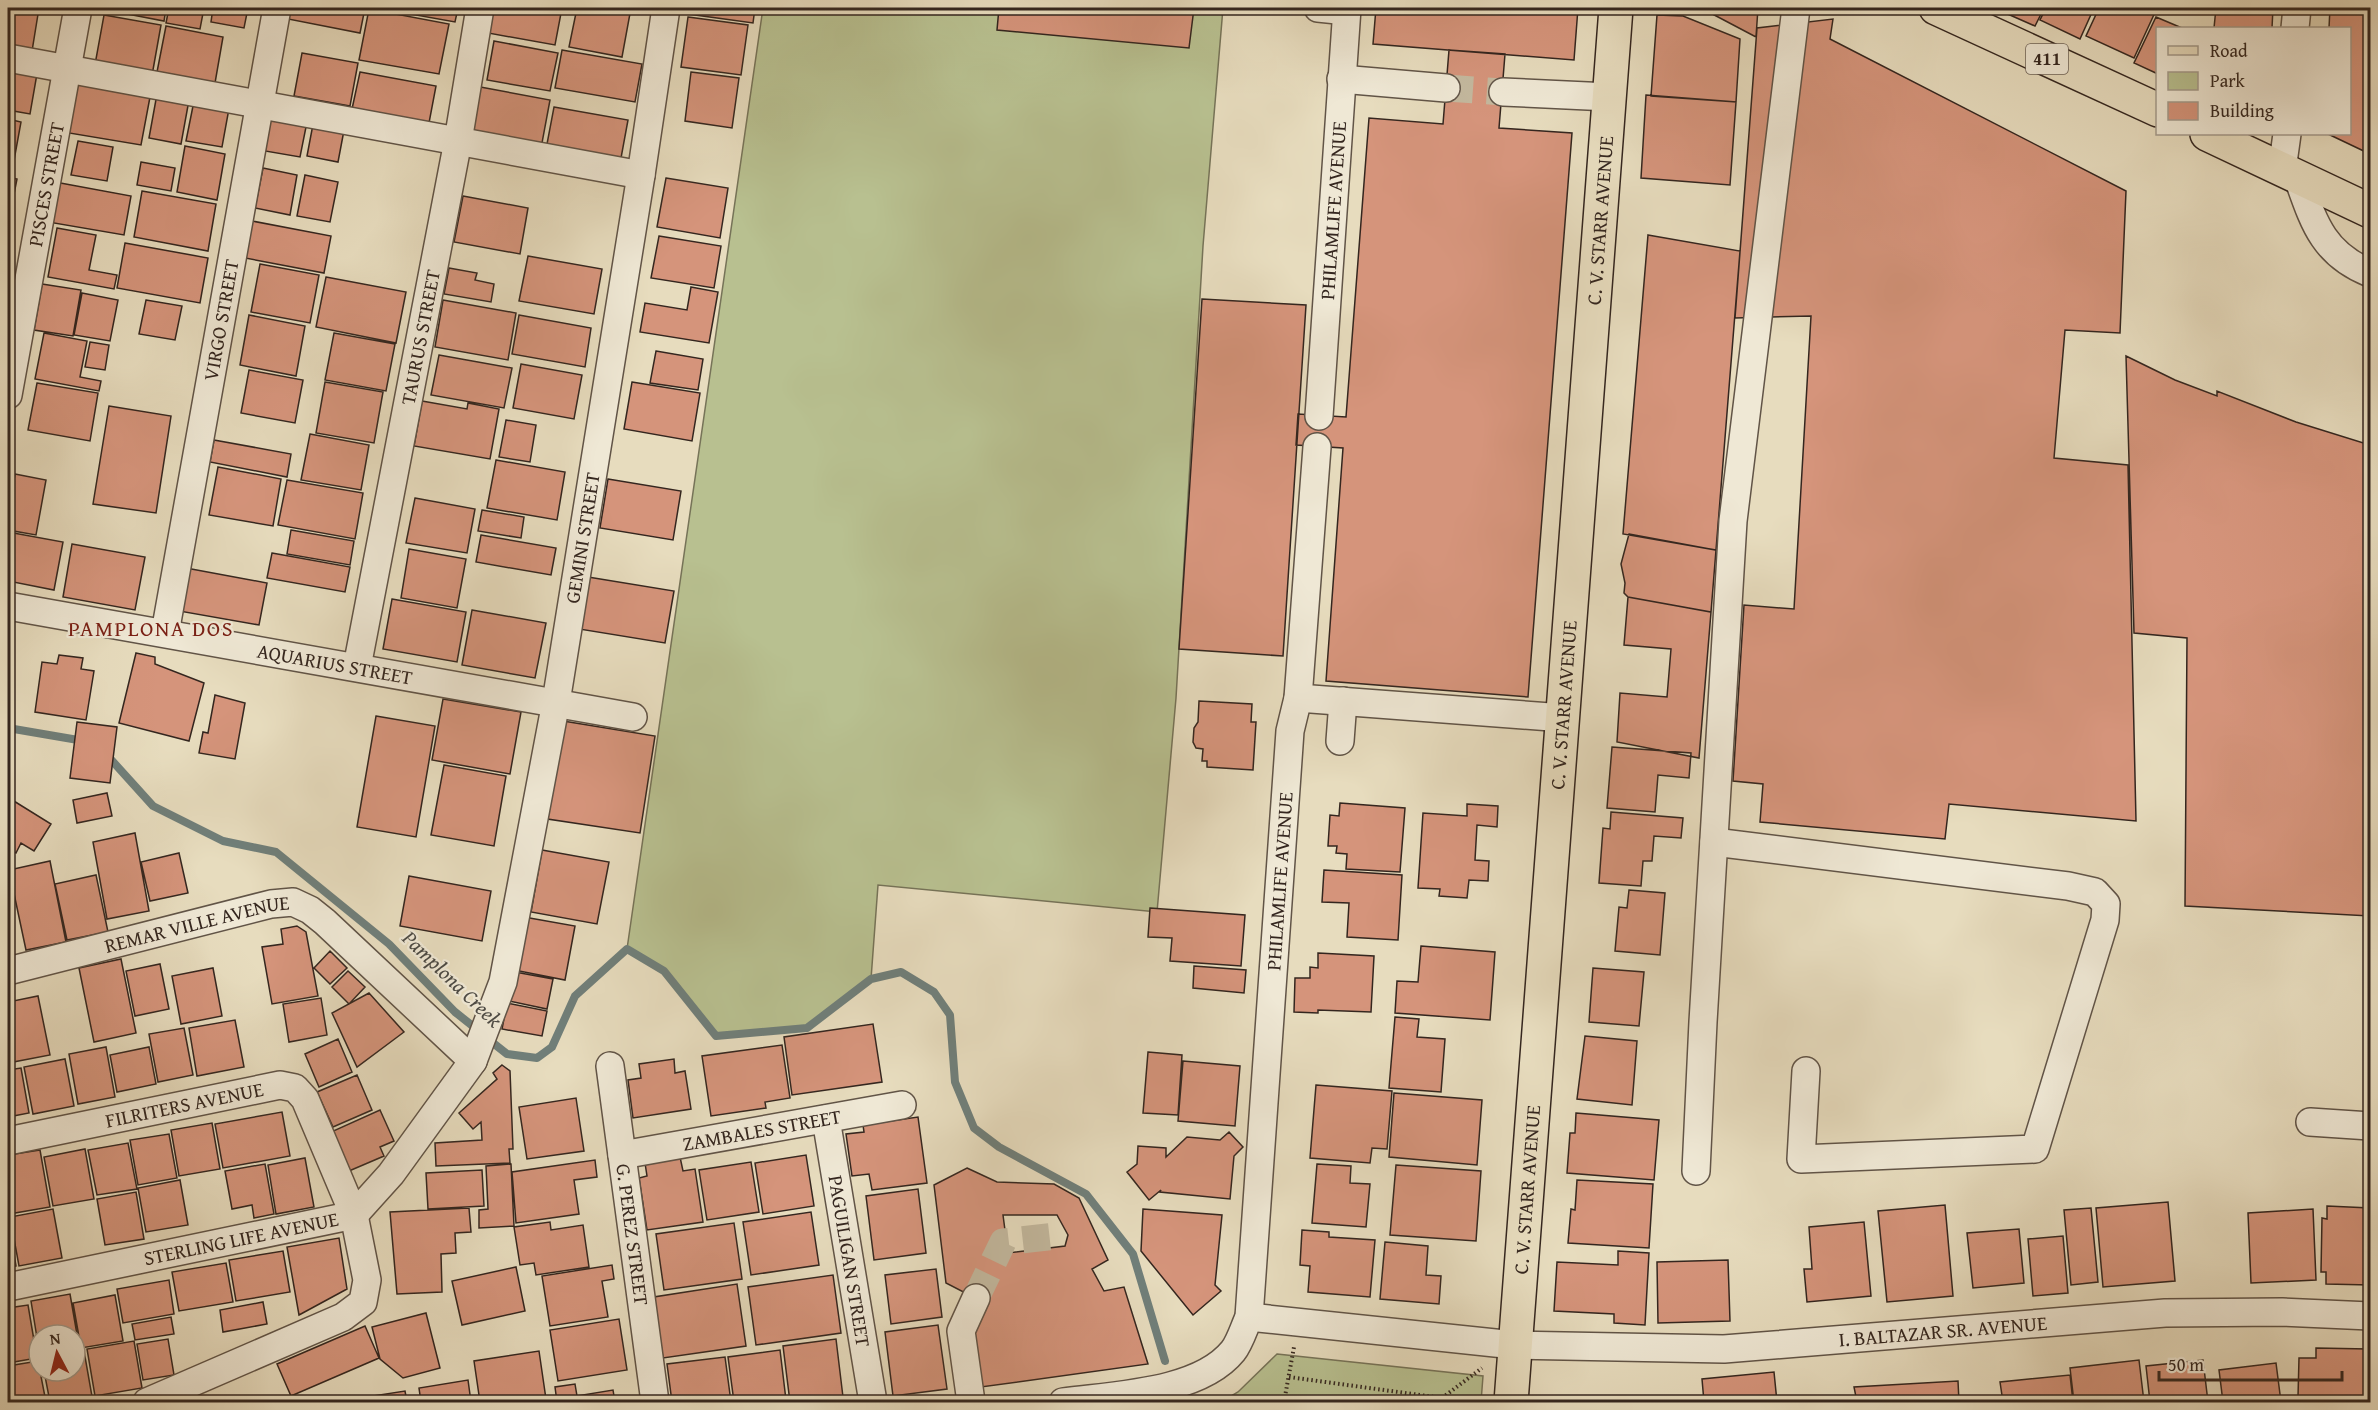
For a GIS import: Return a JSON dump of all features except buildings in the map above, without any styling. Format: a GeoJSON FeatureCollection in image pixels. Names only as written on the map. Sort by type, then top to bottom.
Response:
{"type":"FeatureCollection","features":[{"type":"Feature","properties":{"kind":"main road","name":"C. V. STARR AVENUE"},"geometry":{"type":"LineString","coordinates":[[1511,1402],[1616,8]]}},
{"type":"Feature","properties":{"kind":"main road","name":"411"},"geometry":{"type":"LineString","coordinates":[[1936,8],[2156,110]]}},
{"type":"Feature","properties":{"kind":"main road"},"geometry":{"type":"LineString","coordinates":[[2209,135],[2370,211]]}},
{"type":"Feature","properties":{"kind":"street","name":"PISCES STREET"},"geometry":{"type":"LineString","coordinates":[[8,395],[78,8]]}},
{"type":"Feature","properties":{"kind":"street","name":"VIRGO STREET"},"geometry":{"type":"LineString","coordinates":[[165,633],[277,8]]}},
{"type":"Feature","properties":{"kind":"street","name":"TAURUS STREET"},"geometry":{"type":"LineString","coordinates":[[357,667],[458,141],[480,8]]}},
{"type":"Feature","properties":{"kind":"street","name":"GEMINI STREET"},"geometry":{"type":"LineString","coordinates":[[477,1052],[503,982],[556,702],[666,8]]}},
{"type":"Feature","properties":{"kind":"street"},"geometry":{"type":"LineString","coordinates":[[1318,8],[1347,9]]}},
{"type":"Feature","properties":{"kind":"street"},"geometry":{"type":"LineString","coordinates":[[1696,1171],[1733,521],[1796,8]]}},
{"type":"Feature","properties":{"kind":"street"},"geometry":{"type":"LineString","coordinates":[[2295,27],[2297,8]]}},
{"type":"Feature","properties":{"kind":"street","name":"PHILAMLIFE AVENUE"},"geometry":{"type":"LineString","coordinates":[[1319,416],[1347,9]]}},
{"type":"Feature","properties":{"kind":"street"},"geometry":{"type":"LineString","coordinates":[[8,58],[641,175]]}},
{"type":"Feature","properties":{"kind":"street"},"geometry":{"type":"LineString","coordinates":[[1341,79],[1446,88]]}},
{"type":"Feature","properties":{"kind":"street"},"geometry":{"type":"LineString","coordinates":[[1503,92],[1609,97]]}},
{"type":"Feature","properties":{"kind":"street"},"geometry":{"type":"LineString","coordinates":[[2287,135],[2290,174],[2322,238],[2352,266],[2370,273]]}},
{"type":"Feature","properties":{"kind":"street","name":"PHILAMLIFE AVENUE"},"geometry":{"type":"LineString","coordinates":[[1249,1317],[1290,731],[1298,698],[1293,646],[1317,447]]}},
{"type":"Feature","properties":{"kind":"street","name":"AQUARIUS STREET"},"geometry":{"type":"LineString","coordinates":[[8,606],[633,717]]}},
{"type":"Feature","properties":{"kind":"street"},"geometry":{"type":"LineString","coordinates":[[1298,698],[1564,718]]}},
{"type":"Feature","properties":{"kind":"street"},"geometry":{"type":"LineString","coordinates":[[1340,741],[1343,701]]}},
{"type":"Feature","properties":{"kind":"street"},"geometry":{"type":"LineString","coordinates":[[1714,843],[2068,886],[2095,892],[2106,904],[2105,920],[2099,943],[2035,1149],[1801,1159],[1806,1071]]}},
{"type":"Feature","properties":{"kind":"street","name":"REMAR VILLE AVENUE"},"geometry":{"type":"LineString","coordinates":[[8,970],[250,909],[293,902],[310,910],[325,922],[477,1052]]}},
{"type":"Feature","properties":{"kind":"street","name":"STERLING LIFE AVENUE"},"geometry":{"type":"LineString","coordinates":[[8,1287],[354,1215],[392,1174],[477,1052]]}},
{"type":"Feature","properties":{"kind":"street","name":"G. PEREZ STREET"},"geometry":{"type":"LineString","coordinates":[[610,1066],[656,1402]]}},
{"type":"Feature","properties":{"kind":"street","name":"FILRITERS AVENUE"},"geometry":{"type":"LineString","coordinates":[[8,1142],[280,1084],[295,1088],[305,1099],[354,1215],[367,1280],[363,1302],[343,1317],[147,1402]]}},
{"type":"Feature","properties":{"kind":"street","name":"ZAMBALES STREET"},"geometry":{"type":"LineString","coordinates":[[622,1155],[902,1105]]}},
{"type":"Feature","properties":{"kind":"street","name":"PAGUILIGAN STREET"},"geometry":{"type":"LineString","coordinates":[[826,1119],[873,1402]]}},
{"type":"Feature","properties":{"kind":"street"},"geometry":{"type":"LineString","coordinates":[[2310,1122],[2370,1126]]}},
{"type":"Feature","properties":{"kind":"street"},"geometry":{"type":"LineString","coordinates":[[971,1402],[961,1331],[976,1298]]}},
{"type":"Feature","properties":{"kind":"street","name":"I. BALTAZAR SR. AVENUE"},"geometry":{"type":"LineString","coordinates":[[1249,1317],[1514,1345],[1724,1348],[2165,1314],[2282,1312],[2370,1316]]}},
{"type":"Feature","properties":{"kind":"street"},"geometry":{"type":"LineString","coordinates":[[1064,1402],[1165,1387],[1192,1380],[1217,1367],[1234,1350],[1249,1317]]}},
{"type":"Feature","properties":{"kind":"path"},"geometry":{"type":"LineString","coordinates":[[1284,1402],[1298,1322]]}},
{"type":"Feature","properties":{"kind":"path"},"geometry":{"type":"LineString","coordinates":[[1289,1377],[1441,1400],[1514,1345]]}},
{"type":"Feature","properties":{"kind":"green space"},"geometry":{"type":"Polygon","coordinates":[[[763,8],[1223,8],[1203,246],[1176,698],[1157,912],[878,885],[871,979],[807,1028],[716,1036],[664,971],[627,949],[763,8]]]}},
{"type":"Feature","properties":{"kind":"green space"},"geometry":{"type":"Polygon","coordinates":[[[1277,1354],[1483,1376],[1481,1402],[1221,1402],[1238,1392],[1277,1354]]]}},
{"type":"Feature","properties":{"kind":"waterway","name":"Pamplona Creek"},"geometry":{"type":"LineString","coordinates":[[8,728],[84,741]]}},
{"type":"Feature","properties":{"kind":"waterway","name":"Pamplona Creek"},"geometry":{"type":"LineString","coordinates":[[106,754],[153,806],[223,841],[276,852],[389,944],[455,1012],[479,1031]]}},
{"type":"Feature","properties":{"kind":"waterway","name":"Pamplona Creek"},"geometry":{"type":"LineString","coordinates":[[488,1039],[507,1054],[537,1058],[552,1047],[575,996],[627,949],[664,971],[716,1036],[807,1028],[871,979],[901,972],[934,992],[950,1015],[955,1082],[974,1128],[999,1147],[1086,1194],[1133,1254],[1165,1361]]}},
{"type":"Feature","properties":{"kind":"tunnel"},"geometry":{"type":"LineString","coordinates":[[1446,88],[1503,92]]}},
{"type":"Feature","properties":{"kind":"tunnel"},"geometry":{"type":"LineString","coordinates":[[976,1298],[1003,1242],[1056,1236]]}},
{"type":"Feature","properties":{"kind":"district","name":"PAMPLONA DOS"},"geometry":{"type":"Point","coordinates":[151,628]}}]}
